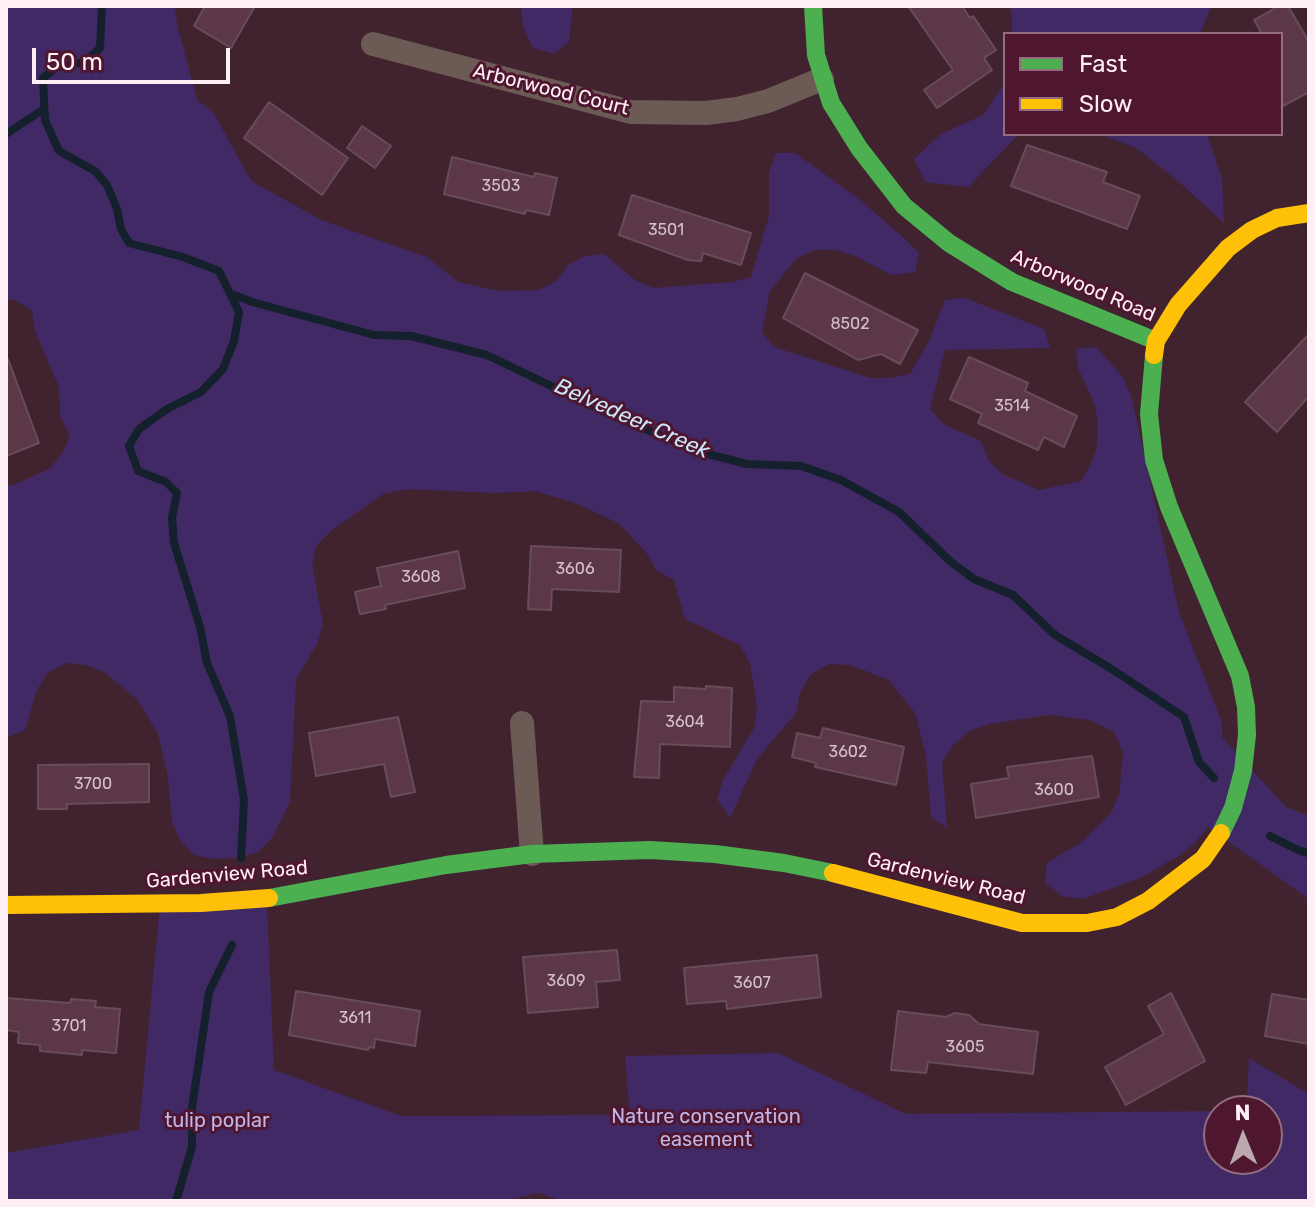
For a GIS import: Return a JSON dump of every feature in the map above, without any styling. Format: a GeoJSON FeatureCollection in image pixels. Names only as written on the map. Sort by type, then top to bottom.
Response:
{"type":"FeatureCollection","features":[{"type":"Feature","properties":{"kind":"street","name":"Arborwood Road"},"geometry":{"type":"LineString","coordinates":[[813,6],[816,55],[831,103],[859,148],[904,206],[949,243],[1012,282],[1156,341]]}},
{"type":"Feature","properties":{"kind":"street","name":"Arborwood Court"},"geometry":{"type":"LineString","coordinates":[[373,44],[631,112],[706,113],[737,109],[768,101],[822,79]]}},
{"type":"Feature","properties":{"kind":"street","name":"Gardenview Road"},"geometry":{"type":"LineString","coordinates":[[6,905],[188,904],[277,897],[446,865],[532,854],[650,850],[756,860],[846,876],[1022,923],[1087,923],[1117,917],[1148,901],[1203,859],[1223,829],[1233,808],[1243,771],[1247,735],[1240,676],[1169,507],[1154,460],[1149,389],[1156,341],[1178,305],[1228,248],[1252,230],[1277,218],[1309,213]]}},
{"type":"Feature","properties":{"kind":"street"},"geometry":{"type":"LineString","coordinates":[[522,723],[532,854]]}},
{"type":"Feature","properties":{"kind":"green space"},"geometry":{"type":"Polygon","coordinates":[[[6,6],[175,6],[197,100],[213,112],[251,181],[321,220],[427,257],[458,282],[498,291],[539,290],[556,281],[568,265],[585,256],[604,254],[635,280],[653,288],[733,282],[751,277],[769,216],[769,173],[776,153],[795,153],[859,199],[919,253],[915,272],[892,275],[855,256],[835,250],[815,250],[796,259],[770,291],[762,332],[774,347],[870,378],[889,378],[910,374],[930,339],[945,300],[965,298],[1044,329],[1050,348],[945,350],[930,409],[943,424],[981,441],[988,460],[1002,474],[1039,490],[1081,481],[1091,464],[1097,446],[1098,424],[1095,405],[1078,368],[1076,349],[1096,347],[1122,376],[1131,395],[1179,612],[1222,723],[1222,737],[1286,807],[1309,816],[1309,899],[1208,827],[1180,855],[1142,877],[1083,899],[1062,896],[1045,883],[1047,863],[1082,842],[1111,813],[1119,795],[1123,752],[1114,732],[1090,720],[1049,715],[989,724],[970,731],[953,745],[942,763],[947,828],[931,817],[926,755],[915,713],[889,680],[850,665],[829,664],[810,675],[800,693],[796,713],[757,759],[730,818],[717,799],[723,780],[754,728],[757,707],[750,663],[740,645],[685,619],[674,580],[656,570],[646,552],[618,523],[578,504],[536,491],[493,493],[408,489],[383,494],[332,530],[317,545],[312,564],[323,623],[317,644],[296,679],[290,802],[272,838],[258,852],[236,858],[214,859],[194,855],[180,840],[172,821],[168,777],[158,734],[138,700],[104,672],[86,665],[66,663],[47,673],[37,690],[25,730],[6,738],[6,485],[13,485],[49,469],[62,454],[70,436],[60,416],[59,387],[35,331],[32,311],[15,300],[6,299],[6,6]]]}},
{"type":"Feature","properties":{"kind":"green space"},"geometry":{"type":"Polygon","coordinates":[[[521,6],[573,6],[569,42],[554,54],[533,48],[523,27],[521,6]]]}},
{"type":"Feature","properties":{"kind":"green space"},"geometry":{"type":"Polygon","coordinates":[[[1009,6],[1211,6],[1201,32],[1012,32],[1009,6]]]}},
{"type":"Feature","properties":{"kind":"green space"},"geometry":{"type":"Polygon","coordinates":[[[1003,86],[1003,136],[1017,136],[968,187],[925,182],[914,159],[941,134],[983,115],[1003,86]]]}},
{"type":"Feature","properties":{"kind":"green space"},"geometry":{"type":"Polygon","coordinates":[[[1105,136],[1208,136],[1222,179],[1224,223],[1178,181],[1138,149],[1105,136]]]}},
{"type":"Feature","properties":{"kind":"green space","name":"tulip poplar"},"geometry":{"type":"Polygon","coordinates":[[[160,904],[267,905],[274,1070],[401,1116],[630,1115],[625,1056],[778,1053],[906,1114],[1203,1111],[1203,1175],[1283,1175],[1283,1095],[1247,1095],[1249,1058],[1309,1094],[1309,1201],[564,1201],[538,1193],[503,1201],[6,1201],[6,1153],[139,1130],[160,904]]]}},
{"type":"Feature","properties":{"kind":"building"},"geometry":{"type":"Polygon","coordinates":[[[205,6],[255,6],[231,48],[194,26],[205,6]]]}},
{"type":"Feature","properties":{"kind":"building"},"geometry":{"type":"Polygon","coordinates":[[[908,6],[962,6],[970,18],[973,16],[996,50],[984,58],[992,70],[937,108],[924,90],[953,70],[908,6]]]}},
{"type":"Feature","properties":{"kind":"building"},"geometry":{"type":"Polygon","coordinates":[[[1279,6],[1288,6],[1309,42],[1309,92],[1283,106],[1283,32],[1261,32],[1254,20],[1279,6]]]}},
{"type":"Feature","properties":{"kind":"building"},"geometry":{"type":"Polygon","coordinates":[[[269,102],[348,158],[322,195],[244,138],[269,102]]]}},
{"type":"Feature","properties":{"kind":"building"},"geometry":{"type":"Polygon","coordinates":[[[362,126],[391,146],[375,168],[347,148],[362,126]]]}},
{"type":"Feature","properties":{"kind":"building"},"geometry":{"type":"Polygon","coordinates":[[[1027,145],[1107,172],[1103,182],[1140,196],[1127,229],[1011,186],[1027,145]]]}},
{"type":"Feature","properties":{"kind":"building"},"geometry":{"type":"Polygon","coordinates":[[[452,157],[534,177],[535,173],[557,178],[549,215],[526,210],[525,214],[444,194],[452,157]]]}},
{"type":"Feature","properties":{"kind":"building"},"geometry":{"type":"Polygon","coordinates":[[[632,195],[751,233],[741,265],[703,253],[701,261],[688,260],[619,235],[632,195]]]}},
{"type":"Feature","properties":{"kind":"building"},"geometry":{"type":"Polygon","coordinates":[[[805,273],[918,330],[900,364],[881,354],[858,360],[783,318],[805,273]]]}},
{"type":"Feature","properties":{"kind":"building"},"geometry":{"type":"Polygon","coordinates":[[[1309,334],[1309,396],[1277,432],[1245,402],[1309,334]]]}},
{"type":"Feature","properties":{"kind":"building"},"geometry":{"type":"Polygon","coordinates":[[[969,357],[1028,383],[1025,391],[1077,416],[1064,447],[1044,437],[1038,450],[978,423],[982,414],[950,399],[969,357]]]}},
{"type":"Feature","properties":{"kind":"building"},"geometry":{"type":"Polygon","coordinates":[[[6,359],[39,443],[6,456],[6,359]]]}},
{"type":"Feature","properties":{"kind":"building"},"geometry":{"type":"Polygon","coordinates":[[[531,546],[621,550],[619,592],[552,589],[551,610],[528,609],[531,546]]]}},
{"type":"Feature","properties":{"kind":"building"},"geometry":{"type":"Polygon","coordinates":[[[458,551],[465,588],[385,605],[386,609],[360,614],[355,592],[381,586],[377,568],[458,551]]]}},
{"type":"Feature","properties":{"kind":"building"},"geometry":{"type":"Polygon","coordinates":[[[706,686],[732,688],[730,747],[660,744],[659,778],[634,777],[641,701],[674,702],[674,687],[706,689],[706,686]]]}},
{"type":"Feature","properties":{"kind":"building"},"geometry":{"type":"Polygon","coordinates":[[[398,717],[415,792],[391,797],[384,764],[316,776],[309,733],[398,717]]]}},
{"type":"Feature","properties":{"kind":"building"},"geometry":{"type":"Polygon","coordinates":[[[823,728],[904,747],[896,785],[815,767],[816,763],[792,757],[797,733],[820,738],[823,728]]]}},
{"type":"Feature","properties":{"kind":"building"},"geometry":{"type":"Polygon","coordinates":[[[1092,756],[1099,797],[976,818],[971,784],[1009,778],[1007,767],[1092,756]]]}},
{"type":"Feature","properties":{"kind":"building"},"geometry":{"type":"Polygon","coordinates":[[[149,764],[149,802],[67,804],[67,809],[38,809],[38,765],[149,764]]]}},
{"type":"Feature","properties":{"kind":"building"},"geometry":{"type":"Polygon","coordinates":[[[617,950],[620,980],[596,982],[598,1007],[528,1013],[523,957],[617,950]]]}},
{"type":"Feature","properties":{"kind":"building"},"geometry":{"type":"Polygon","coordinates":[[[817,955],[821,997],[727,1009],[726,1001],[687,1004],[684,968],[817,955]]]}},
{"type":"Feature","properties":{"kind":"building"},"geometry":{"type":"Polygon","coordinates":[[[296,991],[420,1011],[415,1046],[375,1039],[374,1048],[369,1047],[368,1050],[289,1035],[296,991]]]}},
{"type":"Feature","properties":{"kind":"building"},"geometry":{"type":"Polygon","coordinates":[[[1171,993],[1205,1061],[1126,1105],[1105,1067],[1164,1034],[1148,1006],[1171,993]]]}},
{"type":"Feature","properties":{"kind":"building"},"geometry":{"type":"Polygon","coordinates":[[[1272,994],[1309,1000],[1309,1044],[1265,1036],[1272,994]]]}},
{"type":"Feature","properties":{"kind":"building"},"geometry":{"type":"Polygon","coordinates":[[[6,998],[70,1003],[71,999],[96,1001],[95,1007],[120,1009],[116,1053],[82,1050],[82,1055],[40,1051],[40,1045],[18,1043],[19,1032],[6,1030],[6,998]]]}},
{"type":"Feature","properties":{"kind":"building"},"geometry":{"type":"Polygon","coordinates":[[[898,1011],[946,1017],[955,1013],[969,1015],[979,1024],[1038,1032],[1033,1074],[928,1062],[926,1073],[891,1070],[898,1011]]]}},
{"type":"Feature","properties":{"kind":"waterway"},"geometry":{"type":"LineString","coordinates":[[102,6],[100,48],[85,62],[57,67],[43,78],[45,120],[59,151],[95,171],[107,185],[121,229],[129,243],[183,257],[219,271],[239,312],[234,341],[223,369],[201,392],[167,409],[139,429],[129,446],[138,471],[166,482],[177,493],[172,518],[174,543],[200,627],[207,663],[230,716],[244,800],[241,858]]}},
{"type":"Feature","properties":{"kind":"waterway"},"geometry":{"type":"LineString","coordinates":[[6,134],[44,109]]}},
{"type":"Feature","properties":{"kind":"waterway","name":"Belvedeer Creek"},"geometry":{"type":"LineString","coordinates":[[232,294],[374,335],[411,336],[487,355],[611,415],[704,453],[747,464],[801,466],[841,480],[899,512],[951,562],[974,579],[1013,595],[1055,635],[1184,717],[1199,762],[1214,778]]}},
{"type":"Feature","properties":{"kind":"waterway","name":"Belvedeer Creek"},"geometry":{"type":"LineString","coordinates":[[1270,836],[1309,853]]}},
{"type":"Feature","properties":{"kind":"waterway"},"geometry":{"type":"LineString","coordinates":[[176,1201],[192,1147],[192,1108],[209,992],[232,945]]}},
{"type":"Feature","properties":{"kind":"traffic: fast"},"geometry":{"type":"LineString","coordinates":[[813,6],[816,55],[831,103],[859,148],[904,206],[949,243],[1012,282],[1156,341]]}},
{"type":"Feature","properties":{"kind":"traffic: fast"},"geometry":{"type":"LineString","coordinates":[[1154,355],[1149,414],[1154,460],[1169,507],[1240,676],[1246,707],[1243,771],[1233,808],[1221,833]]}},
{"type":"Feature","properties":{"kind":"traffic: fast"},"geometry":{"type":"LineString","coordinates":[[269,898],[446,865],[532,854],[650,850],[715,854],[833,873]]}},
{"type":"Feature","properties":{"kind":"traffic: slow"},"geometry":{"type":"LineString","coordinates":[[1154,355],[1156,341],[1178,305],[1228,248],[1252,230],[1277,218],[1309,213]]}},
{"type":"Feature","properties":{"kind":"traffic: slow"},"geometry":{"type":"LineString","coordinates":[[833,873],[1022,923],[1087,923],[1117,917],[1148,901],[1203,859],[1221,833]]}},
{"type":"Feature","properties":{"kind":"traffic: slow"},"geometry":{"type":"LineString","coordinates":[[6,905],[201,903],[269,898]]}},
{"type":"Feature","properties":{"kind":"park label","name":"Nature conservation easement"},"geometry":{"type":"Point","coordinates":[706,1128]}}]}
